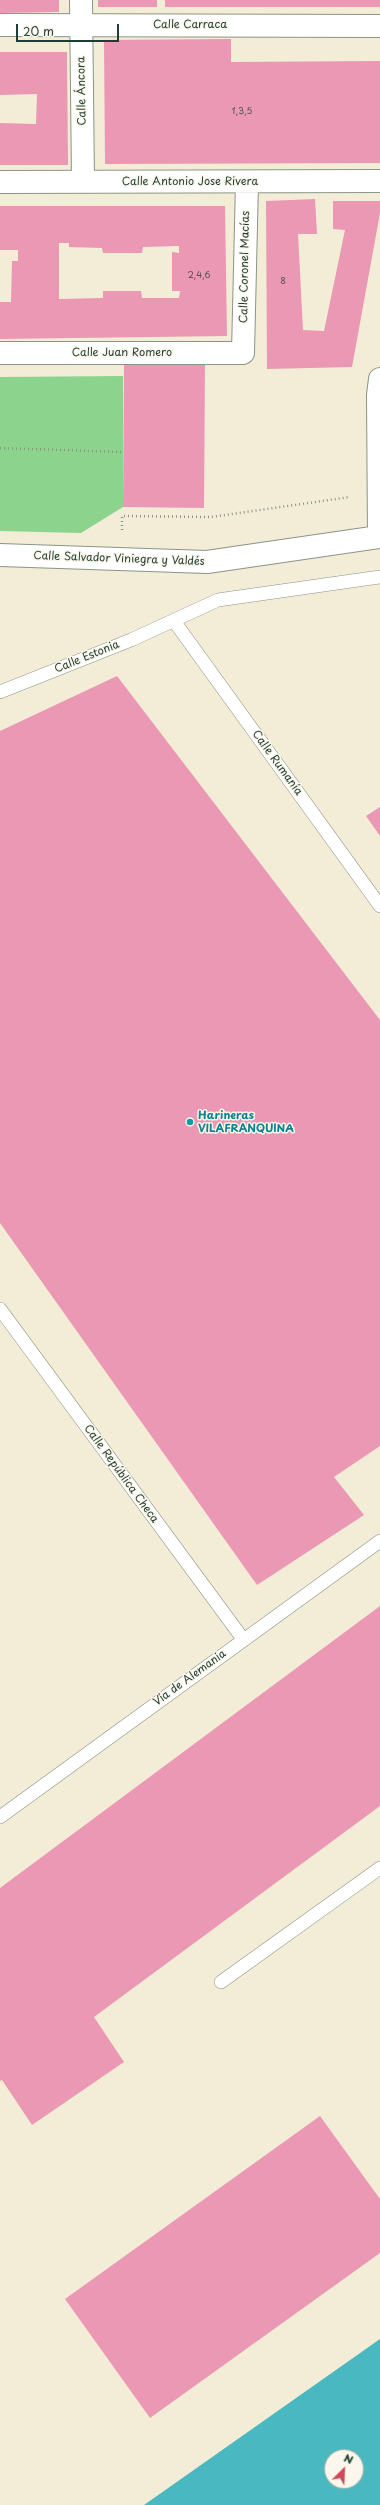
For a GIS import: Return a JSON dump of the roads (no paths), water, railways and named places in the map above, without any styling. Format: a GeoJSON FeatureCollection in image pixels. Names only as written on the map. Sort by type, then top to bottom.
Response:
{"type":"FeatureCollection","features":[{"type":"Feature","properties":{"kind":"street","name":"Calle Áncora"},"geometry":{"type":"LineString","coordinates":[[81,0],[83,181]]}},
{"type":"Feature","properties":{"kind":"street","name":"Calle Carraca"},"geometry":{"type":"LineString","coordinates":[[0,25],[81,24],[380,26]]}},
{"type":"Feature","properties":{"kind":"street","name":"Calle Antonio Jose Rivera"},"geometry":{"type":"LineString","coordinates":[[0,182],[380,181]]}},
{"type":"Feature","properties":{"kind":"street","name":"Calle Coronel Macías"},"geometry":{"type":"LineString","coordinates":[[243,353],[247,182]]}},
{"type":"Feature","properties":{"kind":"street","name":"Calle Juan Romero"},"geometry":{"type":"LineString","coordinates":[[0,353],[243,353]]}},
{"type":"Feature","properties":{"kind":"street"},"geometry":{"type":"LineString","coordinates":[[379,537],[378,395],[380,379]]}},
{"type":"Feature","properties":{"kind":"street","name":"Calle Salvador Viniegra y Valdés"},"geometry":{"type":"LineString","coordinates":[[0,555],[207,562],[379,537]]}},
{"type":"Feature","properties":{"kind":"lane","name":"Calle Estonia"},"geometry":{"type":"LineString","coordinates":[[0,692],[174,620],[218,600],[380,577]]}},
{"type":"Feature","properties":{"kind":"lane","name":"Calle Rumanía"},"geometry":{"type":"LineString","coordinates":[[174,620],[380,906]]}},
{"type":"Feature","properties":{"kind":"lane","name":"Calle República Checa"},"geometry":{"type":"LineString","coordinates":[[0,1309],[243,1639]]}},
{"type":"Feature","properties":{"kind":"lane","name":"Vía de Alemania"},"geometry":{"type":"LineString","coordinates":[[0,1817],[243,1639],[380,1541]]}},
{"type":"Feature","properties":{"kind":"lane"},"geometry":{"type":"LineString","coordinates":[[221,1982],[380,1868]]}},
{"type":"Feature","properties":{"kind":"water"},"geometry":{"type":"Polygon","coordinates":[[[380,2339],[380,2505],[144,2505],[380,2339]]]}},
{"type":"Feature","properties":{"kind":"place","name":"Harineras VILAFRANQUINA"},"geometry":{"type":"Point","coordinates":[190,1122]}}]}
